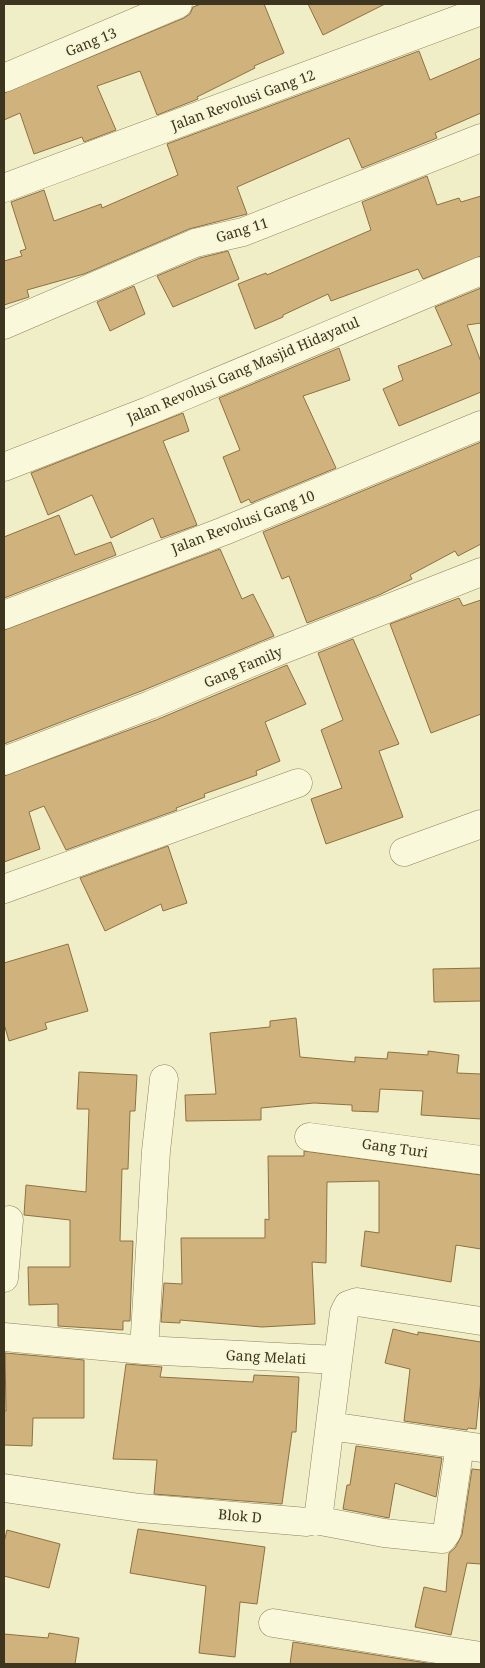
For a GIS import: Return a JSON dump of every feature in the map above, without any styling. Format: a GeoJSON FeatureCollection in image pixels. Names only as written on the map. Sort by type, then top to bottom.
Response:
{"type":"FeatureCollection","features":[{"type":"Feature","properties":{"kind":"street","name":"Gang 13"},"geometry":{"type":"LineString","coordinates":[[4,78],[178,4]]}},
{"type":"Feature","properties":{"kind":"street","name":"Jalan Revolusi Gang 12"},"geometry":{"type":"LineString","coordinates":[[4,188],[481,11]]}},
{"type":"Feature","properties":{"kind":"street","name":"Gang 11"},"geometry":{"type":"LineString","coordinates":[[4,325],[195,243],[243,232],[481,138]]}},
{"type":"Feature","properties":{"kind":"street","name":"Jalan Revolusi Gang Masjid Hidayatul"},"geometry":{"type":"LineString","coordinates":[[4,467],[148,411],[481,271]]}},
{"type":"Feature","properties":{"kind":"street","name":"Jalan Revolusi Gang 10"},"geometry":{"type":"LineString","coordinates":[[4,615],[224,532],[481,425]]}},
{"type":"Feature","properties":{"kind":"street","name":"Gang Family"},"geometry":{"type":"LineString","coordinates":[[4,761],[150,705],[269,655],[481,572]]}},
{"type":"Feature","properties":{"kind":"street"},"geometry":{"type":"LineString","coordinates":[[4,889],[298,784]]}},
{"type":"Feature","properties":{"kind":"street"},"geometry":{"type":"LineString","coordinates":[[404,852],[481,824]]}},
{"type":"Feature","properties":{"kind":"street"},"geometry":{"type":"LineString","coordinates":[[144,1350],[156,1151],[164,1079]]}},
{"type":"Feature","properties":{"kind":"street","name":"Gang Turi"},"geometry":{"type":"LineString","coordinates":[[309,1137],[481,1160]]}},
{"type":"Feature","properties":{"kind":"street"},"geometry":{"type":"LineString","coordinates":[[4,1278],[9,1220]]}},
{"type":"Feature","properties":{"kind":"street"},"geometry":{"type":"LineString","coordinates":[[315,1520],[319,1512],[344,1313],[348,1305],[357,1302],[481,1321]]}},
{"type":"Feature","properties":{"kind":"street","name":"Gang Melati"},"geometry":{"type":"LineString","coordinates":[[4,1337],[144,1350],[338,1360]]}},
{"type":"Feature","properties":{"kind":"street"},"geometry":{"type":"LineString","coordinates":[[330,1426],[471,1447]]}},
{"type":"Feature","properties":{"kind":"street","name":"Blok D"},"geometry":{"type":"LineString","coordinates":[[4,1488],[140,1508],[307,1522],[315,1520],[384,1533],[442,1539],[447,1532],[471,1447]]}},
{"type":"Feature","properties":{"kind":"street"},"geometry":{"type":"LineString","coordinates":[[273,1623],[481,1656]]}},
{"type":"Feature","properties":{"kind":"building"},"geometry":{"type":"Polygon","coordinates":[[[201,4],[264,4],[284,53],[254,66],[255,68],[197,97],[198,99],[157,115],[140,71],[97,86],[116,130],[84,142],[82,137],[34,154],[20,113],[4,120],[4,93],[184,18],[190,14],[193,7],[201,4]]]}},
{"type":"Feature","properties":{"kind":"building"},"geometry":{"type":"Polygon","coordinates":[[[308,4],[385,4],[323,35],[308,4]]]}},
{"type":"Feature","properties":{"kind":"building"},"geometry":{"type":"Polygon","coordinates":[[[419,51],[430,80],[481,58],[481,113],[435,133],[437,138],[362,168],[349,138],[237,187],[247,214],[189,229],[84,274],[27,290],[29,297],[4,305],[4,261],[22,256],[20,251],[26,249],[11,202],[44,190],[54,221],[101,204],[102,208],[178,175],[167,144],[419,51]]]}},
{"type":"Feature","properties":{"kind":"building"},"geometry":{"type":"Polygon","coordinates":[[[427,176],[437,205],[459,198],[461,202],[481,196],[481,256],[423,279],[418,269],[331,301],[328,294],[255,329],[238,284],[266,273],[267,275],[371,230],[362,202],[427,176]]]}},
{"type":"Feature","properties":{"kind":"building"},"geometry":{"type":"Polygon","coordinates":[[[228,251],[239,279],[173,307],[157,276],[200,258],[228,251]]]}},
{"type":"Feature","properties":{"kind":"building"},"geometry":{"type":"Polygon","coordinates":[[[134,286],[145,314],[110,331],[97,302],[134,286]]]}},
{"type":"Feature","properties":{"kind":"building"},"geometry":{"type":"Polygon","coordinates":[[[481,288],[481,323],[467,325],[481,362],[481,392],[399,426],[383,389],[403,380],[398,366],[452,345],[435,307],[481,288]]]}},
{"type":"Feature","properties":{"kind":"building"},"geometry":{"type":"Polygon","coordinates":[[[339,348],[350,380],[303,396],[336,468],[251,503],[249,499],[241,503],[223,457],[240,450],[219,398],[339,348]]]}},
{"type":"Feature","properties":{"kind":"building"},"geometry":{"type":"Polygon","coordinates":[[[183,413],[189,431],[163,441],[197,525],[161,538],[153,518],[111,538],[92,495],[48,515],[31,473],[183,413]]]}},
{"type":"Feature","properties":{"kind":"building"},"geometry":{"type":"Polygon","coordinates":[[[481,442],[481,544],[458,556],[455,551],[410,575],[412,579],[379,595],[307,623],[289,576],[282,579],[263,532],[481,442]]]}},
{"type":"Feature","properties":{"kind":"building"},"geometry":{"type":"Polygon","coordinates":[[[59,515],[75,555],[111,542],[116,555],[4,598],[4,537],[59,515]]]}},
{"type":"Feature","properties":{"kind":"building"},"geometry":{"type":"Polygon","coordinates":[[[220,549],[242,599],[253,594],[274,636],[144,690],[4,744],[4,630],[220,549]]]}},
{"type":"Feature","properties":{"kind":"building"},"geometry":{"type":"Polygon","coordinates":[[[459,598],[463,606],[481,600],[481,714],[431,733],[390,624],[459,598]]]}},
{"type":"Feature","properties":{"kind":"building"},"geometry":{"type":"Polygon","coordinates":[[[353,639],[399,744],[379,751],[403,817],[326,844],[311,799],[342,788],[321,730],[343,720],[318,653],[353,639]]]}},
{"type":"Feature","properties":{"kind":"building"},"geometry":{"type":"Polygon","coordinates":[[[287,665],[306,704],[265,722],[280,761],[256,771],[257,775],[204,794],[205,797],[176,808],[177,810],[66,850],[44,806],[29,812],[40,849],[4,862],[4,776],[156,720],[287,665]]]}},
{"type":"Feature","properties":{"kind":"building"},"geometry":{"type":"Polygon","coordinates":[[[168,846],[187,903],[163,911],[161,904],[105,931],[80,878],[168,846]]]}},
{"type":"Feature","properties":{"kind":"building"},"geometry":{"type":"Polygon","coordinates":[[[68,944],[88,1011],[45,1023],[47,1029],[9,1041],[4,1024],[4,963],[68,944]]]}},
{"type":"Feature","properties":{"kind":"building"},"geometry":{"type":"Polygon","coordinates":[[[481,968],[481,1001],[434,1002],[433,969],[481,968]]]}},
{"type":"Feature","properties":{"kind":"building"},"geometry":{"type":"Polygon","coordinates":[[[296,1018],[300,1057],[355,1062],[355,1057],[387,1059],[388,1052],[428,1055],[428,1051],[459,1055],[457,1073],[481,1074],[481,1119],[421,1115],[423,1091],[380,1089],[378,1112],[352,1111],[352,1105],[314,1103],[261,1108],[261,1120],[186,1121],[185,1095],[216,1094],[210,1033],[270,1027],[270,1021],[296,1018]]]}},
{"type":"Feature","properties":{"kind":"building"},"geometry":{"type":"Polygon","coordinates":[[[79,1072],[137,1075],[135,1111],[130,1111],[128,1169],[122,1169],[120,1241],[133,1241],[130,1321],[123,1321],[123,1330],[58,1326],[58,1304],[29,1305],[28,1267],[70,1267],[70,1220],[24,1215],[26,1185],[86,1192],[89,1109],[77,1109],[79,1072]]]}},
{"type":"Feature","properties":{"kind":"building"},"geometry":{"type":"Polygon","coordinates":[[[304,1151],[481,1175],[481,1249],[456,1245],[451,1282],[361,1266],[365,1231],[379,1233],[379,1181],[327,1182],[326,1263],[312,1262],[315,1324],[262,1327],[180,1320],[180,1323],[161,1322],[164,1283],[182,1284],[181,1238],[265,1238],[265,1219],[269,1220],[268,1156],[304,1156],[304,1151]]]}},
{"type":"Feature","properties":{"kind":"building"},"geometry":{"type":"Polygon","coordinates":[[[393,1329],[418,1335],[418,1332],[481,1342],[481,1379],[476,1429],[468,1428],[467,1430],[404,1421],[410,1369],[385,1363],[393,1329]]]}},
{"type":"Feature","properties":{"kind":"building"},"geometry":{"type":"Polygon","coordinates":[[[5,1353],[84,1360],[84,1418],[33,1418],[32,1446],[4,1445],[4,1411],[6,1411],[5,1353]]]}},
{"type":"Feature","properties":{"kind":"building"},"geometry":{"type":"Polygon","coordinates":[[[126,1364],[162,1367],[160,1377],[253,1382],[254,1375],[299,1377],[296,1432],[292,1432],[282,1504],[154,1494],[157,1460],[113,1459],[126,1364]]]}},
{"type":"Feature","properties":{"kind":"building"},"geometry":{"type":"Polygon","coordinates":[[[356,1446],[442,1458],[436,1497],[395,1483],[389,1518],[343,1509],[347,1485],[350,1485],[356,1446]]]}},
{"type":"Feature","properties":{"kind":"building"},"geometry":{"type":"Polygon","coordinates":[[[472,1469],[481,1470],[481,1564],[467,1563],[451,1635],[415,1627],[424,1587],[446,1592],[449,1553],[455,1548],[462,1535],[472,1469]]]}},
{"type":"Feature","properties":{"kind":"building"},"geometry":{"type":"Polygon","coordinates":[[[138,1529],[265,1547],[257,1604],[240,1602],[235,1657],[199,1653],[206,1586],[130,1573],[138,1529]]]}},
{"type":"Feature","properties":{"kind":"building"},"geometry":{"type":"Polygon","coordinates":[[[7,1530],[60,1544],[49,1588],[4,1576],[4,1542],[7,1530]]]}},
{"type":"Feature","properties":{"kind":"building"},"geometry":{"type":"Polygon","coordinates":[[[49,1633],[79,1638],[75,1664],[4,1664],[4,1634],[48,1638],[49,1633]]]}},
{"type":"Feature","properties":{"kind":"building"},"geometry":{"type":"Polygon","coordinates":[[[293,1642],[433,1664],[290,1664],[293,1642]]]}}]}
